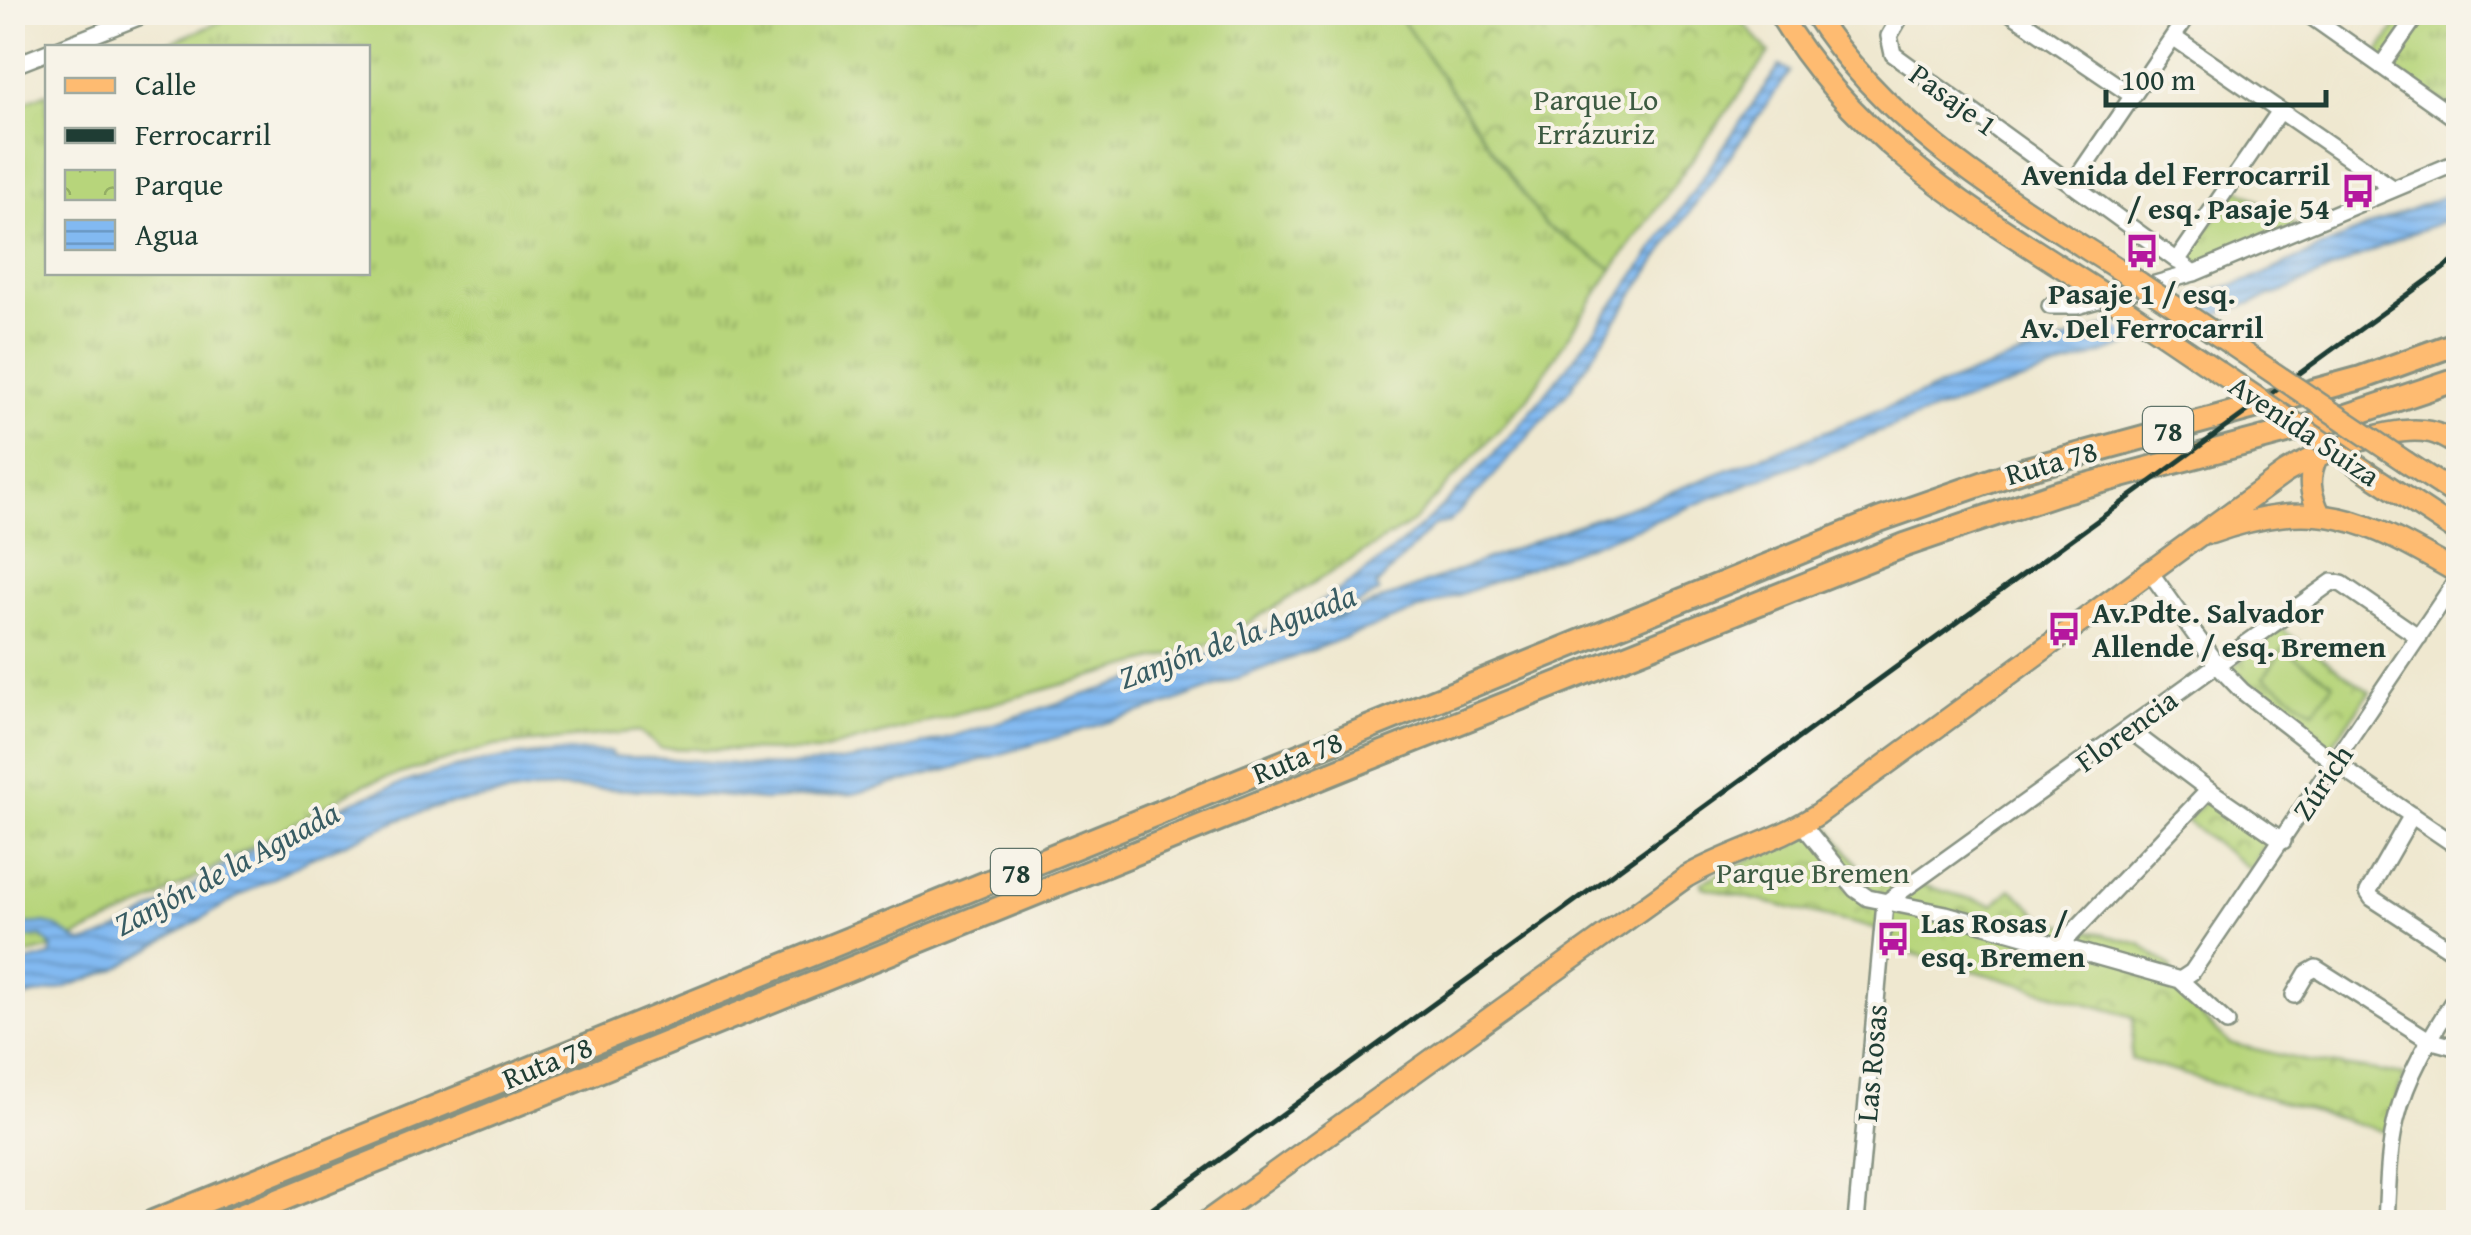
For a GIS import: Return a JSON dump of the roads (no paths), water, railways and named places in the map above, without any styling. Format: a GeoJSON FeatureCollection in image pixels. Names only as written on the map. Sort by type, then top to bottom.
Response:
{"type":"FeatureCollection","features":[{"type":"Feature","properties":{"kind":"highway","name":"Ruta 78"},"geometry":{"type":"LineString","coordinates":[[153,1222],[1862,526],[2019,471],[2361,378],[2458,342]]}},
{"type":"Feature","properties":{"kind":"highway","name":"Ruta 78"},"geometry":{"type":"LineString","coordinates":[[226,1222],[1905,545],[2057,493],[2347,416],[2458,379]]}},
{"type":"Feature","properties":{"kind":"main road","name":"Avenida Suiza"},"geometry":{"type":"LineString","coordinates":[[1778,12],[1832,90],[1900,157],[1950,195],[2458,532]]}},
{"type":"Feature","properties":{"kind":"main road","name":"Avenida Suiza"},"geometry":{"type":"LineString","coordinates":[[1813,12],[1867,84],[1930,143],[2458,496]]}},
{"type":"Feature","properties":{"kind":"main road"},"geometry":{"type":"LineString","coordinates":[[1206,1222],[1686,877],[1802,824],[2285,472],[2317,457],[2408,431],[2438,434],[2458,446]]}},
{"type":"Feature","properties":{"kind":"main road"},"geometry":{"type":"LineString","coordinates":[[2317,457],[2310,489],[2320,514]]}},
{"type":"Feature","properties":{"kind":"main road","name":"Avenida Suiza"},"geometry":{"type":"LineString","coordinates":[[2190,542],[2261,519],[2320,514],[2374,527],[2458,575]]}},
{"type":"Feature","properties":{"kind":"street"},"geometry":{"type":"LineString","coordinates":[[68,45],[151,12]]}},
{"type":"Feature","properties":{"kind":"street","name":"Pasaje 1"},"geometry":{"type":"LineString","coordinates":[[1903,12],[1890,31],[1888,45],[1897,57],[2194,273]]}},
{"type":"Feature","properties":{"kind":"street"},"geometry":{"type":"LineString","coordinates":[[2010,12],[2133,96]]}},
{"type":"Feature","properties":{"kind":"street"},"geometry":{"type":"LineString","coordinates":[[2304,12],[2458,120]]}},
{"type":"Feature","properties":{"kind":"street"},"geometry":{"type":"LineString","coordinates":[[2381,66],[2419,12]]}},
{"type":"Feature","properties":{"kind":"street"},"geometry":{"type":"LineString","coordinates":[[2072,186],[2174,36],[2183,15]]}},
{"type":"Feature","properties":{"kind":"street"},"geometry":{"type":"LineString","coordinates":[[2174,36],[2394,189]]}},
{"type":"Feature","properties":{"kind":"street"},"geometry":{"type":"LineString","coordinates":[[12,66],[45,53]]}},
{"type":"Feature","properties":{"kind":"street"},"geometry":{"type":"LineString","coordinates":[[2177,261],[2280,111]]}},
{"type":"Feature","properties":{"kind":"street"},"geometry":{"type":"LineString","coordinates":[[2050,306],[2078,306],[2194,273],[2458,162]]}},
{"type":"Feature","properties":{"kind":"street"},"geometry":{"type":"LineString","coordinates":[[2150,572],[2218,665],[2242,690],[2335,764],[2458,847]]}},
{"type":"Feature","properties":{"kind":"street","name":"Zúrich"},"geometry":{"type":"LineString","coordinates":[[2180,980],[2192,972],[2283,841],[2458,575]]}},
{"type":"Feature","properties":{"kind":"street","name":"Florencia"},"geometry":{"type":"LineString","coordinates":[[1885,903],[2335,582],[2419,637]]}},
{"type":"Feature","properties":{"kind":"street"},"geometry":{"type":"LineString","coordinates":[[2128,728],[2283,841]]}},
{"type":"Feature","properties":{"kind":"street"},"geometry":{"type":"LineString","coordinates":[[2059,947],[2209,790]]}},
{"type":"Feature","properties":{"kind":"street"},"geometry":{"type":"LineString","coordinates":[[2412,816],[2370,885],[2370,895],[2458,954]]}},
{"type":"Feature","properties":{"kind":"street"},"geometry":{"type":"LineString","coordinates":[[1802,824],[1855,888],[1868,898],[1946,914],[2180,980],[2227,1023]]}},
{"type":"Feature","properties":{"kind":"street","name":"Las Rosas"},"geometry":{"type":"LineString","coordinates":[[1856,1222],[1885,903]]}},
{"type":"Feature","properties":{"kind":"street"},"geometry":{"type":"LineString","coordinates":[[2294,995],[2306,973],[2316,968],[2429,1040],[2458,1048]]}},
{"type":"Feature","properties":{"kind":"street"},"geometry":{"type":"LineString","coordinates":[[2386,1222],[2395,1124],[2429,1040],[2458,993]]}},
{"type":"Feature","properties":{"kind":"water","name":"Zanjón de la Aguada"},"geometry":{"type":"Polygon","coordinates":[[[1780,65],[1790,72],[1570,389],[1449,522],[1434,525],[1376,586],[1379,592],[1328,621],[1987,368],[2253,279],[2378,222],[2458,191],[2458,216],[2280,293],[1917,417],[1169,704],[853,794],[764,800],[574,788],[533,790],[444,805],[311,858],[117,969],[13,1000],[13,966],[50,956],[52,948],[42,936],[13,939],[13,927],[46,924],[79,942],[97,939],[287,832],[375,793],[420,778],[513,757],[561,752],[611,752],[612,757],[776,766],[869,757],[971,731],[1186,663],[1297,616],[1371,567],[1441,508],[1505,441],[1623,292],[1780,65]]]}},
{"type":"Feature","properties":{"kind":"railway"},"geometry":{"type":"LineString","coordinates":[[1134,1222],[2458,258]]}},
{"type":"Feature","properties":{"kind":"place","name":"Avenida del Ferrocarril / esq. Pasaje 54"},"geometry":{"type":"Point","coordinates":[2358,191]}},
{"type":"Feature","properties":{"kind":"place","name":"Pasaje 1 / esq. Av. Del Ferrocarril"},"geometry":{"type":"Point","coordinates":[2142,251]}},
{"type":"Feature","properties":{"kind":"place","name":"Av.Pdte. Salvador Allende / esq. Bremen"},"geometry":{"type":"Point","coordinates":[2064,629]}},
{"type":"Feature","properties":{"kind":"place","name":"Las Rosas / esq. Bremen"},"geometry":{"type":"Point","coordinates":[1893,939]}},
{"type":"Feature","properties":{"kind":"park label","name":"Parque Lo Errázuriz"},"geometry":{"type":"Point","coordinates":[1596,116]}},
{"type":"Feature","properties":{"kind":"park label","name":"Parque Bremen"},"geometry":{"type":"Point","coordinates":[1813,872]}}]}
